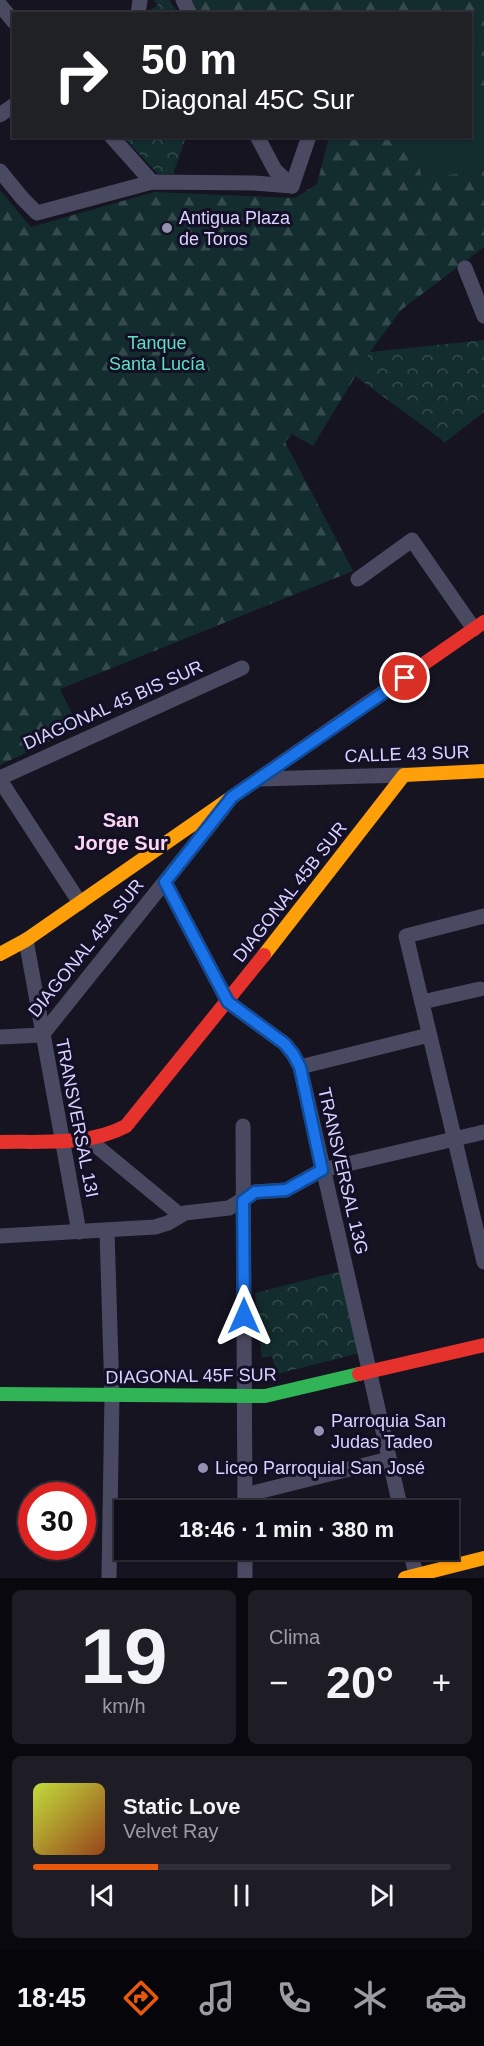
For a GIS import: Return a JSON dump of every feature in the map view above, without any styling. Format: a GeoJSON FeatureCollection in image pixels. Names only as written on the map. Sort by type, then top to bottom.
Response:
{"type":"FeatureCollection","features":[{"type":"Feature","properties":{"kind":"street"},"geometry":{"type":"LineString","coordinates":[[0,5],[12,20]]}},
{"type":"Feature","properties":{"kind":"street"},"geometry":{"type":"LineString","coordinates":[[113,138],[152,182]]}},
{"type":"Feature","properties":{"kind":"street"},"geometry":{"type":"LineString","coordinates":[[258,138],[275,170],[292,186]]}},
{"type":"Feature","properties":{"kind":"street"},"geometry":{"type":"LineString","coordinates":[[292,186],[308,138]]}},
{"type":"Feature","properties":{"kind":"street"},"geometry":{"type":"LineString","coordinates":[[0,171],[22,199],[37,213],[152,182],[254,183],[292,186]]}},
{"type":"Feature","properties":{"kind":"street"},"geometry":{"type":"LineString","coordinates":[[465,268],[484,316]]}},
{"type":"Feature","properties":{"kind":"street"},"geometry":{"type":"LineString","coordinates":[[0,954],[26,940],[80,903],[479,625],[412,540],[358,579]]}},
{"type":"Feature","properties":{"kind":"street","name":"DIAGONAL 45 BIS SUR"},"geometry":{"type":"LineString","coordinates":[[2,786],[242,668]]}},
{"type":"Feature","properties":{"kind":"street","name":"CALLE 43 SUR"},"geometry":{"type":"LineString","coordinates":[[259,779],[484,771]]}},
{"type":"Feature","properties":{"kind":"street","name":"DIAGONAL 45B SUR"},"geometry":{"type":"LineString","coordinates":[[0,1142],[88,1139],[111,1134],[126,1126],[228,1002],[404,775]]}},
{"type":"Feature","properties":{"kind":"street"},"geometry":{"type":"LineString","coordinates":[[2,786],[80,903]]}},
{"type":"Feature","properties":{"kind":"street","name":"DIAGONAL 45A SUR"},"geometry":{"type":"LineString","coordinates":[[0,1037],[42,1035],[232,797]]}},
{"type":"Feature","properties":{"kind":"street","name":"TRANSVERSAL 13G"},"geometry":{"type":"LineString","coordinates":[[165,882],[228,1002],[285,1044],[300,1067],[399,1500]]}},
{"type":"Feature","properties":{"kind":"street"},"geometry":{"type":"LineString","coordinates":[[484,916],[406,936],[484,1262]]}},
{"type":"Feature","properties":{"kind":"street","name":"TRANSVERSAL 13I"},"geometry":{"type":"LineString","coordinates":[[26,940],[79,1232]]}},
{"type":"Feature","properties":{"kind":"street"},"geometry":{"type":"LineString","coordinates":[[422,1002],[480,989]]}},
{"type":"Feature","properties":{"kind":"street"},"geometry":{"type":"LineString","coordinates":[[300,1067],[429,1035]]}},
{"type":"Feature","properties":{"kind":"street"},"geometry":{"type":"LineString","coordinates":[[243,1126],[245,1500]]}},
{"type":"Feature","properties":{"kind":"street"},"geometry":{"type":"LineString","coordinates":[[0,1236],[154,1227],[191,1212],[222,1210],[243,1201],[255,1192],[286,1190],[322,1170],[484,1132]]}},
{"type":"Feature","properties":{"kind":"street"},"geometry":{"type":"LineString","coordinates":[[88,1139],[180,1215]]}},
{"type":"Feature","properties":{"kind":"street"},"geometry":{"type":"LineString","coordinates":[[107,1231],[112,1395],[109,1578]]}},
{"type":"Feature","properties":{"kind":"street","name":"DIAGONAL 45F SUR"},"geometry":{"type":"LineString","coordinates":[[0,1394],[244,1396],[280,1394],[484,1345]]}},
{"type":"Feature","properties":{"kind":"street"},"geometry":{"type":"LineString","coordinates":[[255,1500],[389,1459]]}},
{"type":"Feature","properties":{"kind":"street"},"geometry":{"type":"LineString","coordinates":[[411,1560],[413,1577],[484,1558]]}},
{"type":"Feature","properties":{"kind":"street"},"geometry":{"type":"LineString","coordinates":[[245,1560],[245,1578]]}},
{"type":"Feature","properties":{"kind":"green space"},"geometry":{"type":"Polygon","coordinates":[[[153,0],[169,0],[177,12],[149,12],[158,5],[153,0]]]}},
{"type":"Feature","properties":{"kind":"green space","name":"Tanque Santa Lucía"},"geometry":{"type":"Polygon","coordinates":[[[190,0],[484,0],[484,247],[401,310],[370,352],[313,446],[292,434],[285,442],[353,571],[60,689],[79,728],[0,765],[0,190],[31,227],[154,192],[295,198],[317,184],[329,138],[472,138],[472,12],[197,12],[190,0]]]}},
{"type":"Feature","properties":{"kind":"green space"},"geometry":{"type":"Polygon","coordinates":[[[484,89],[484,170],[422,179],[413,138],[472,138],[472,91],[484,89]]]}},
{"type":"Feature","properties":{"kind":"green space"},"geometry":{"type":"Polygon","coordinates":[[[128,138],[186,138],[173,174],[158,174],[126,140],[128,138]]]}},
{"type":"Feature","properties":{"kind":"green space"},"geometry":{"type":"Polygon","coordinates":[[[484,340],[484,412],[444,443],[355,376],[370,352],[484,340]]]}},
{"type":"Feature","properties":{"kind":"green space"},"geometry":{"type":"Polygon","coordinates":[[[341,1271],[360,1353],[277,1374],[272,1356],[262,1358],[255,1293],[341,1271]]]}},
{"type":"Feature","properties":{"kind":"traffic: fast"},"geometry":{"type":"LineString","coordinates":[[0,1394],[265,1396],[359,1374]]}},
{"type":"Feature","properties":{"kind":"traffic: slow"},"geometry":{"type":"LineString","coordinates":[[264,955],[404,775],[484,771]]}},
{"type":"Feature","properties":{"kind":"traffic: slow"},"geometry":{"type":"LineString","coordinates":[[0,954],[26,940],[245,788]]}},
{"type":"Feature","properties":{"kind":"traffic: slow"},"geometry":{"type":"LineString","coordinates":[[405,1578],[484,1558]]}},
{"type":"Feature","properties":{"kind":"traffic: jam"},"geometry":{"type":"LineString","coordinates":[[245,788],[484,622]]}},
{"type":"Feature","properties":{"kind":"traffic: jam"},"geometry":{"type":"LineString","coordinates":[[0,1142],[81,1140],[126,1126],[264,955]]}},
{"type":"Feature","properties":{"kind":"traffic: jam"},"geometry":{"type":"LineString","coordinates":[[359,1374],[484,1345]]}},
{"type":"Feature","properties":{"kind":"place","name":"Antigua Plaza de Toros"},"geometry":{"type":"Point","coordinates":[167,228]}},
{"type":"Feature","properties":{"kind":"place","name":"Parroquia San Judas Tadeo"},"geometry":{"type":"Point","coordinates":[319,1431]}},
{"type":"Feature","properties":{"kind":"place","name":"Liceo Parroquial San José"},"geometry":{"type":"Point","coordinates":[203,1468]}},
{"type":"Feature","properties":{"kind":"district","name":"San Jorge Sur"},"geometry":{"type":"Point","coordinates":[121,832]}},
{"type":"Feature","properties":{"kind":"route"},"geometry":{"type":"LineString","coordinates":[[244,1316],[243,1201],[255,1192],[286,1190],[322,1170],[300,1067],[293,1054],[285,1044],[228,1002],[165,882],[232,797],[405,678]]}}]}
